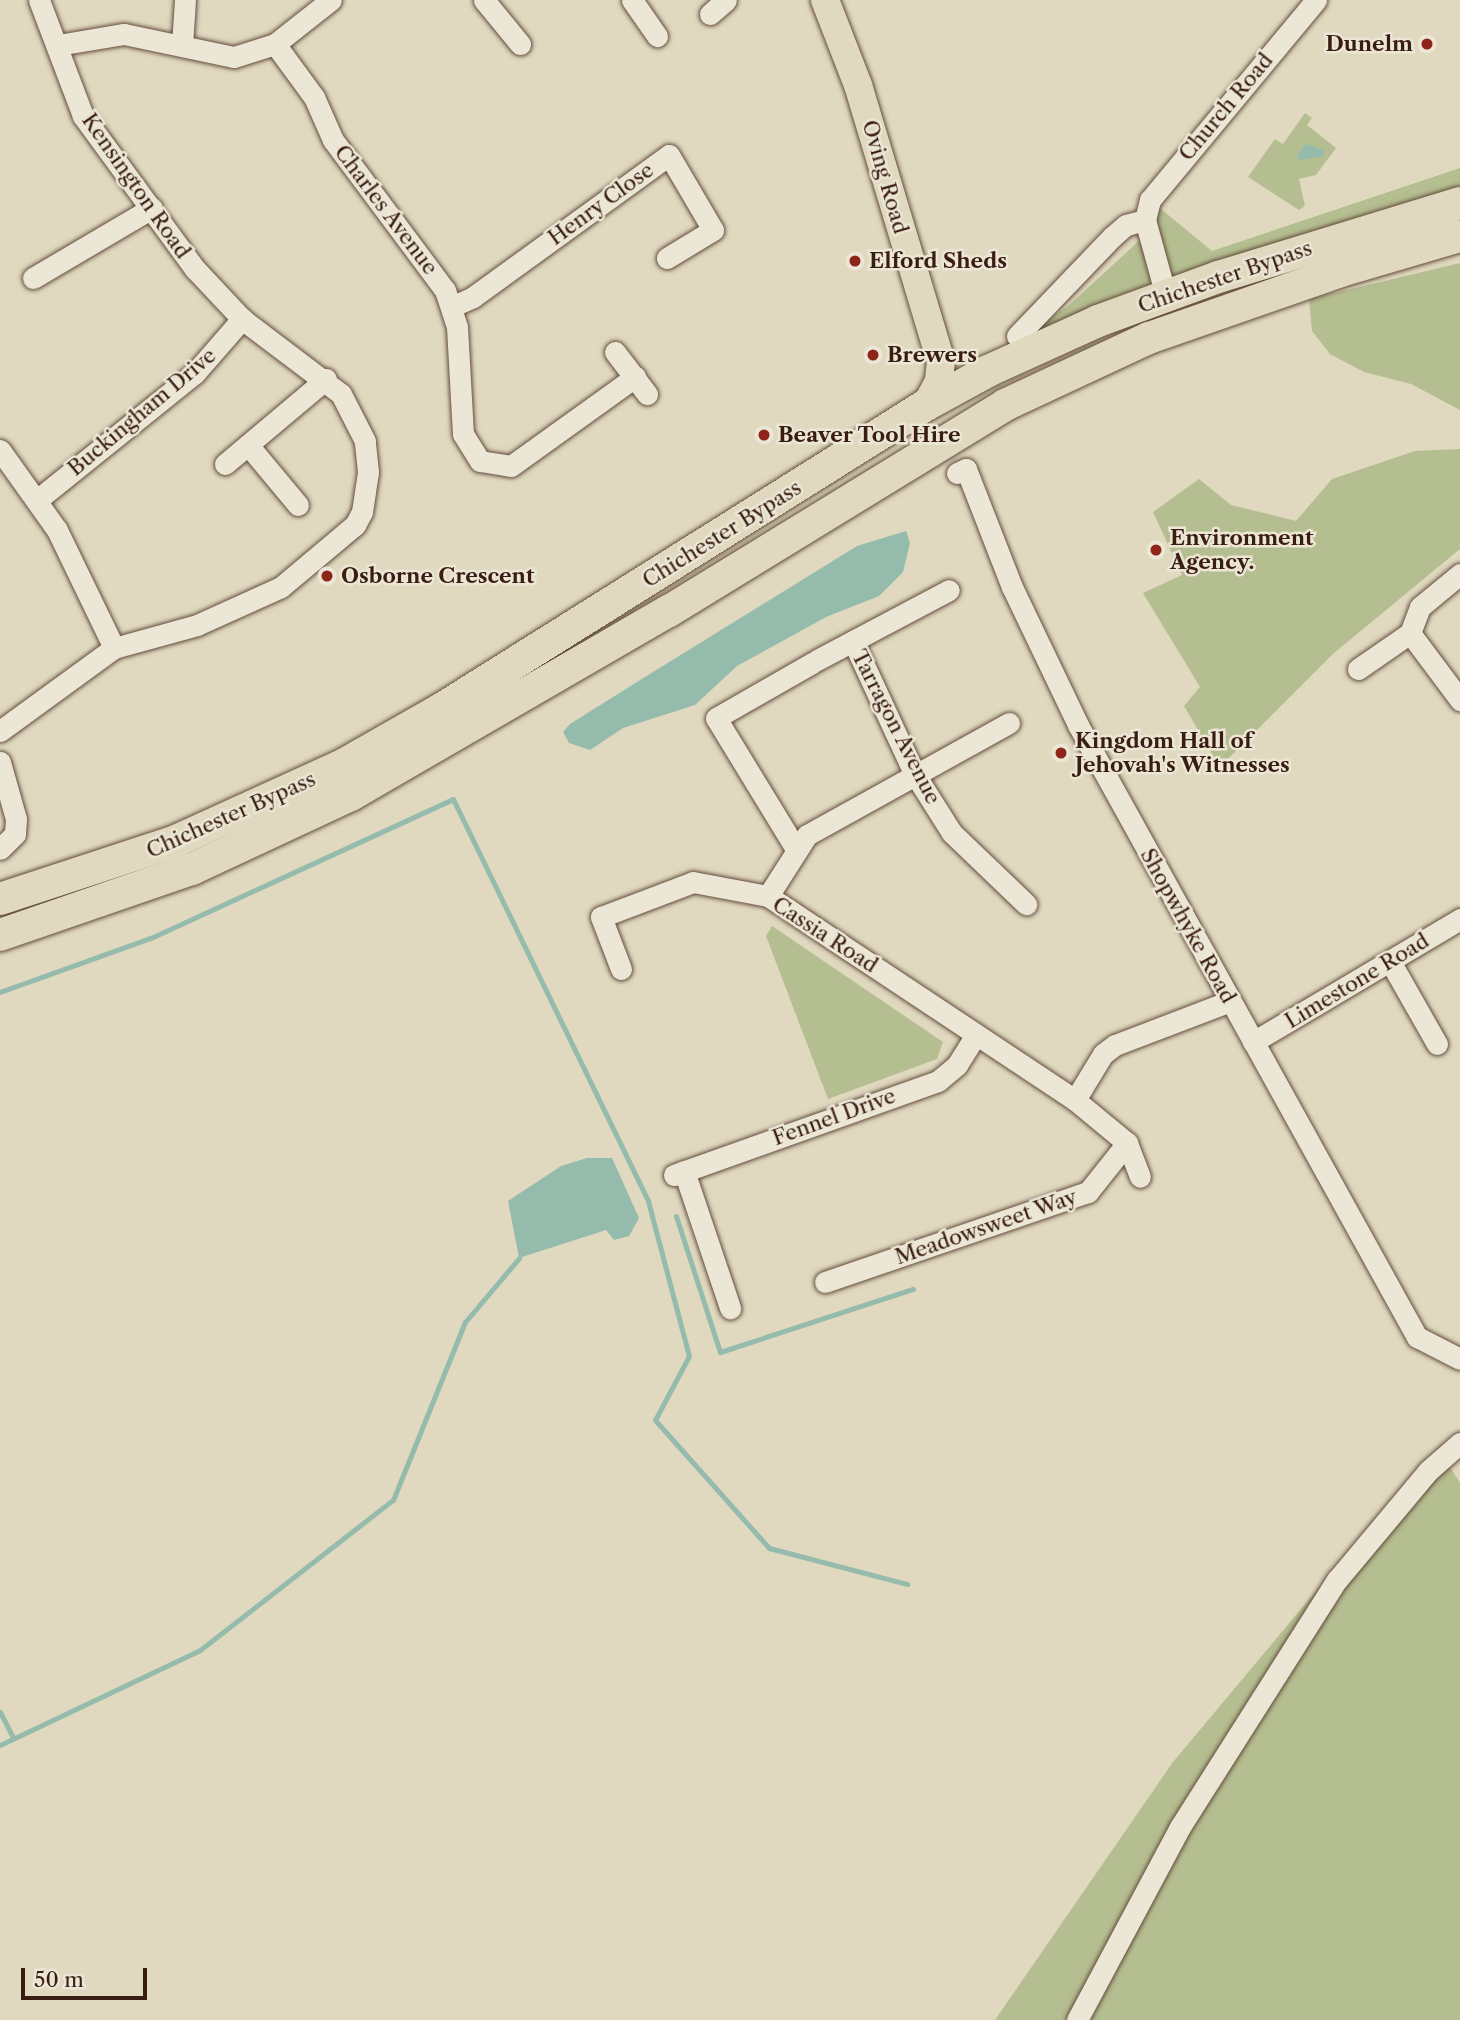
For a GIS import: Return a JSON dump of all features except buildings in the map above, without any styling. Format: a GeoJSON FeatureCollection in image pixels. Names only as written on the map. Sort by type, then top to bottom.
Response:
{"type":"FeatureCollection","features":[{"type":"Feature","properties":{"kind":"highway","name":"Chichester Bypass"},"geometry":{"type":"LineString","coordinates":[[0,900],[176,841],[343,765],[443,708],[926,405],[988,372],[1166,296],[1460,203]]}},
{"type":"Feature","properties":{"kind":"highway","name":"Chichester Bypass"},"geometry":{"type":"LineString","coordinates":[[0,935],[192,869],[351,795],[658,618],[1005,405],[1149,338],[1341,271],[1460,236]]}},
{"type":"Feature","properties":{"kind":"main road","name":"Oving Road"},"geometry":{"type":"LineString","coordinates":[[825,0],[858,85],[940,356],[942,374],[926,405]]}},
{"type":"Feature","properties":{"kind":"main road"},"geometry":{"type":"LineString","coordinates":[[940,356],[957,369],[988,372]]}},
{"type":"Feature","properties":{"kind":"street","name":"Kensington Road"},"geometry":{"type":"LineString","coordinates":[[39,0],[83,116],[195,269],[242,319]]}},
{"type":"Feature","properties":{"kind":"street"},"geometry":{"type":"LineString","coordinates":[[182,45],[185,0]]}},
{"type":"Feature","properties":{"kind":"street"},"geometry":{"type":"LineString","coordinates":[[58,46],[124,34],[234,57],[275,44],[331,0]]}},
{"type":"Feature","properties":{"kind":"street"},"geometry":{"type":"LineString","coordinates":[[484,0],[520,44]]}},
{"type":"Feature","properties":{"kind":"street"},"geometry":{"type":"LineString","coordinates":[[632,0],[657,36]]}},
{"type":"Feature","properties":{"kind":"street","name":"Church Road"},"geometry":{"type":"LineString","coordinates":[[1145,220],[1150,200],[1316,0]]}},
{"type":"Feature","properties":{"kind":"street","name":"Charles Avenue"},"geometry":{"type":"LineString","coordinates":[[275,44],[314,97],[341,151],[438,278],[451,307],[459,346],[463,434],[480,461],[489,465],[511,467],[641,386],[615,352]]}},
{"type":"Feature","properties":{"kind":"street","name":"Henry Close"},"geometry":{"type":"LineString","coordinates":[[451,307],[473,297],[669,155],[712,230],[667,258]]}},
{"type":"Feature","properties":{"kind":"street"},"geometry":{"type":"LineString","coordinates":[[33,278],[152,208]]}},
{"type":"Feature","properties":{"kind":"street"},"geometry":{"type":"LineString","coordinates":[[1017,337],[1126,225],[1145,220],[1166,296]]}},
{"type":"Feature","properties":{"kind":"street"},"geometry":{"type":"LineString","coordinates":[[0,731],[114,648],[197,625],[281,587],[355,525],[362,512],[368,472],[365,441],[350,408],[326,379],[242,319]]}},
{"type":"Feature","properties":{"kind":"street","name":"Buckingham Drive"},"geometry":{"type":"LineString","coordinates":[[37,500],[195,373],[242,319]]}},
{"type":"Feature","properties":{"kind":"street"},"geometry":{"type":"LineString","coordinates":[[225,464],[326,379]]}},
{"type":"Feature","properties":{"kind":"street"},"geometry":{"type":"LineString","coordinates":[[248,445],[298,505]]}},
{"type":"Feature","properties":{"kind":"street"},"geometry":{"type":"LineString","coordinates":[[0,450],[37,500],[76,567],[114,648]]}},
{"type":"Feature","properties":{"kind":"street","name":"Shopwhyke Road"},"geometry":{"type":"LineString","coordinates":[[957,473],[966,468],[1046,662],[1417,1337],[1460,1359]]}},
{"type":"Feature","properties":{"kind":"street"},"geometry":{"type":"LineString","coordinates":[[1358,669],[1410,633],[1420,607],[1460,574]]}},
{"type":"Feature","properties":{"kind":"street"},"geometry":{"type":"LineString","coordinates":[[796,849],[716,718],[949,590]]}},
{"type":"Feature","properties":{"kind":"street"},"geometry":{"type":"LineString","coordinates":[[1410,633],[1460,700]]}},
{"type":"Feature","properties":{"kind":"street","name":"Tarragon Avenue"},"geometry":{"type":"LineString","coordinates":[[853,641],[915,774],[952,834],[1026,904]]}},
{"type":"Feature","properties":{"kind":"street"},"geometry":{"type":"LineString","coordinates":[[768,897],[807,835],[1009,723]]}},
{"type":"Feature","properties":{"kind":"street"},"geometry":{"type":"LineString","coordinates":[[0,762],[16,819],[15,834],[0,849]]}},
{"type":"Feature","properties":{"kind":"street","name":"Cassia Road"},"geometry":{"type":"LineString","coordinates":[[621,969],[601,918],[693,883],[768,897],[1074,1100],[1127,1143]]}},
{"type":"Feature","properties":{"kind":"street","name":"Limestone Road"},"geometry":{"type":"LineString","coordinates":[[1253,1042],[1391,963],[1460,919]]}},
{"type":"Feature","properties":{"kind":"street"},"geometry":{"type":"LineString","coordinates":[[1391,963],[1437,1044]]}},
{"type":"Feature","properties":{"kind":"street"},"geometry":{"type":"LineString","coordinates":[[1074,1100],[1103,1054],[1115,1045],[1230,1001]]}},
{"type":"Feature","properties":{"kind":"street","name":"Fennel Drive"},"geometry":{"type":"LineString","coordinates":[[730,1308],[679,1173],[938,1081],[957,1065],[976,1035]]}},
{"type":"Feature","properties":{"kind":"street"},"geometry":{"type":"LineString","coordinates":[[1127,1143],[1140,1177]]}},
{"type":"Feature","properties":{"kind":"street","name":"Meadowsweet Way"},"geometry":{"type":"LineString","coordinates":[[825,1282],[1088,1192],[1127,1143]]}},
{"type":"Feature","properties":{"kind":"street"},"geometry":{"type":"LineString","coordinates":[[1077,2020],[1180,1827],[1337,1580],[1428,1471],[1460,1443]]}},
{"type":"Feature","properties":{"kind":"shaded area"},"geometry":{"type":"Polygon","coordinates":[[[1305,113],[1312,118],[1307,125],[1336,148],[1316,175],[1299,179],[1305,206],[1299,210],[1248,177],[1275,139],[1283,144],[1305,113]]]}},
{"type":"Feature","properties":{"kind":"shaded area"},"geometry":{"type":"Polygon","coordinates":[[[1306,144],[1324,150],[1324,156],[1299,160],[1298,154],[1306,144]]]}},
{"type":"Feature","properties":{"kind":"shaded area"},"geometry":{"type":"Polygon","coordinates":[[[1460,168],[1460,193],[1181,279],[1168,275],[1150,200],[1212,251],[1460,168]]]}},
{"type":"Feature","properties":{"kind":"shaded area"},"geometry":{"type":"Polygon","coordinates":[[[1141,239],[1152,275],[1148,288],[1015,341],[1067,307],[1141,239]]]}},
{"type":"Feature","properties":{"kind":"shaded area"},"geometry":{"type":"Polygon","coordinates":[[[1460,263],[1460,410],[1411,384],[1364,372],[1330,354],[1312,331],[1309,299],[1460,263]]]}},
{"type":"Feature","properties":{"kind":"shaded area"},"geometry":{"type":"Polygon","coordinates":[[[1460,449],[1460,549],[1334,653],[1229,758],[1218,764],[1184,706],[1200,687],[1143,593],[1182,575],[1153,512],[1199,479],[1231,505],[1296,521],[1332,479],[1415,451],[1460,449]]]}},
{"type":"Feature","properties":{"kind":"shaded area"},"geometry":{"type":"Polygon","coordinates":[[[906,531],[910,543],[903,572],[879,596],[826,617],[737,666],[695,705],[623,728],[590,750],[569,743],[563,732],[570,724],[857,546],[906,531]]]}},
{"type":"Feature","properties":{"kind":"shaded area"},"geometry":{"type":"Polygon","coordinates":[[[772,926],[943,1042],[937,1059],[828,1099],[766,936],[772,926]]]}},
{"type":"Feature","properties":{"kind":"shaded area"},"geometry":{"type":"Polygon","coordinates":[[[587,1158],[612,1158],[639,1218],[629,1236],[614,1240],[606,1230],[519,1258],[508,1201],[561,1166],[587,1158]]]}},
{"type":"Feature","properties":{"kind":"shaded area"},"geometry":{"type":"Polygon","coordinates":[[[1443,1456],[1460,1483],[1460,2020],[995,2020],[1173,1762],[1419,1468],[1443,1456]]]}},
{"type":"Feature","properties":{"kind":"waterway"},"geometry":{"type":"LineString","coordinates":[[0,992],[153,937],[453,799],[648,1201],[689,1356],[655,1420],[769,1548],[907,1584]]}},
{"type":"Feature","properties":{"kind":"waterway"},"geometry":{"type":"LineString","coordinates":[[676,1216],[720,1352],[913,1289]]}},
{"type":"Feature","properties":{"kind":"waterway"},"geometry":{"type":"LineString","coordinates":[[0,1745],[200,1650],[393,1500],[465,1322],[519,1258]]}},
{"type":"Feature","properties":{"kind":"waterway"},"geometry":{"type":"LineString","coordinates":[[0,1712],[13,1737]]}},
{"type":"Feature","properties":{"kind":"place","name":"Dunelm"},"geometry":{"type":"Point","coordinates":[1427,44]}},
{"type":"Feature","properties":{"kind":"place","name":"Elford Sheds"},"geometry":{"type":"Point","coordinates":[855,261]}},
{"type":"Feature","properties":{"kind":"place","name":"Brewers"},"geometry":{"type":"Point","coordinates":[873,355]}},
{"type":"Feature","properties":{"kind":"place","name":"Beaver Tool Hire"},"geometry":{"type":"Point","coordinates":[764,435]}},
{"type":"Feature","properties":{"kind":"place","name":"Environment Agency."},"geometry":{"type":"Point","coordinates":[1156,550]}},
{"type":"Feature","properties":{"kind":"place","name":"Osborne Crescent"},"geometry":{"type":"Point","coordinates":[327,576]}},
{"type":"Feature","properties":{"kind":"place","name":"Kingdom Hall of Jehovah's Witnesses"},"geometry":{"type":"Point","coordinates":[1061,753]}}]}
